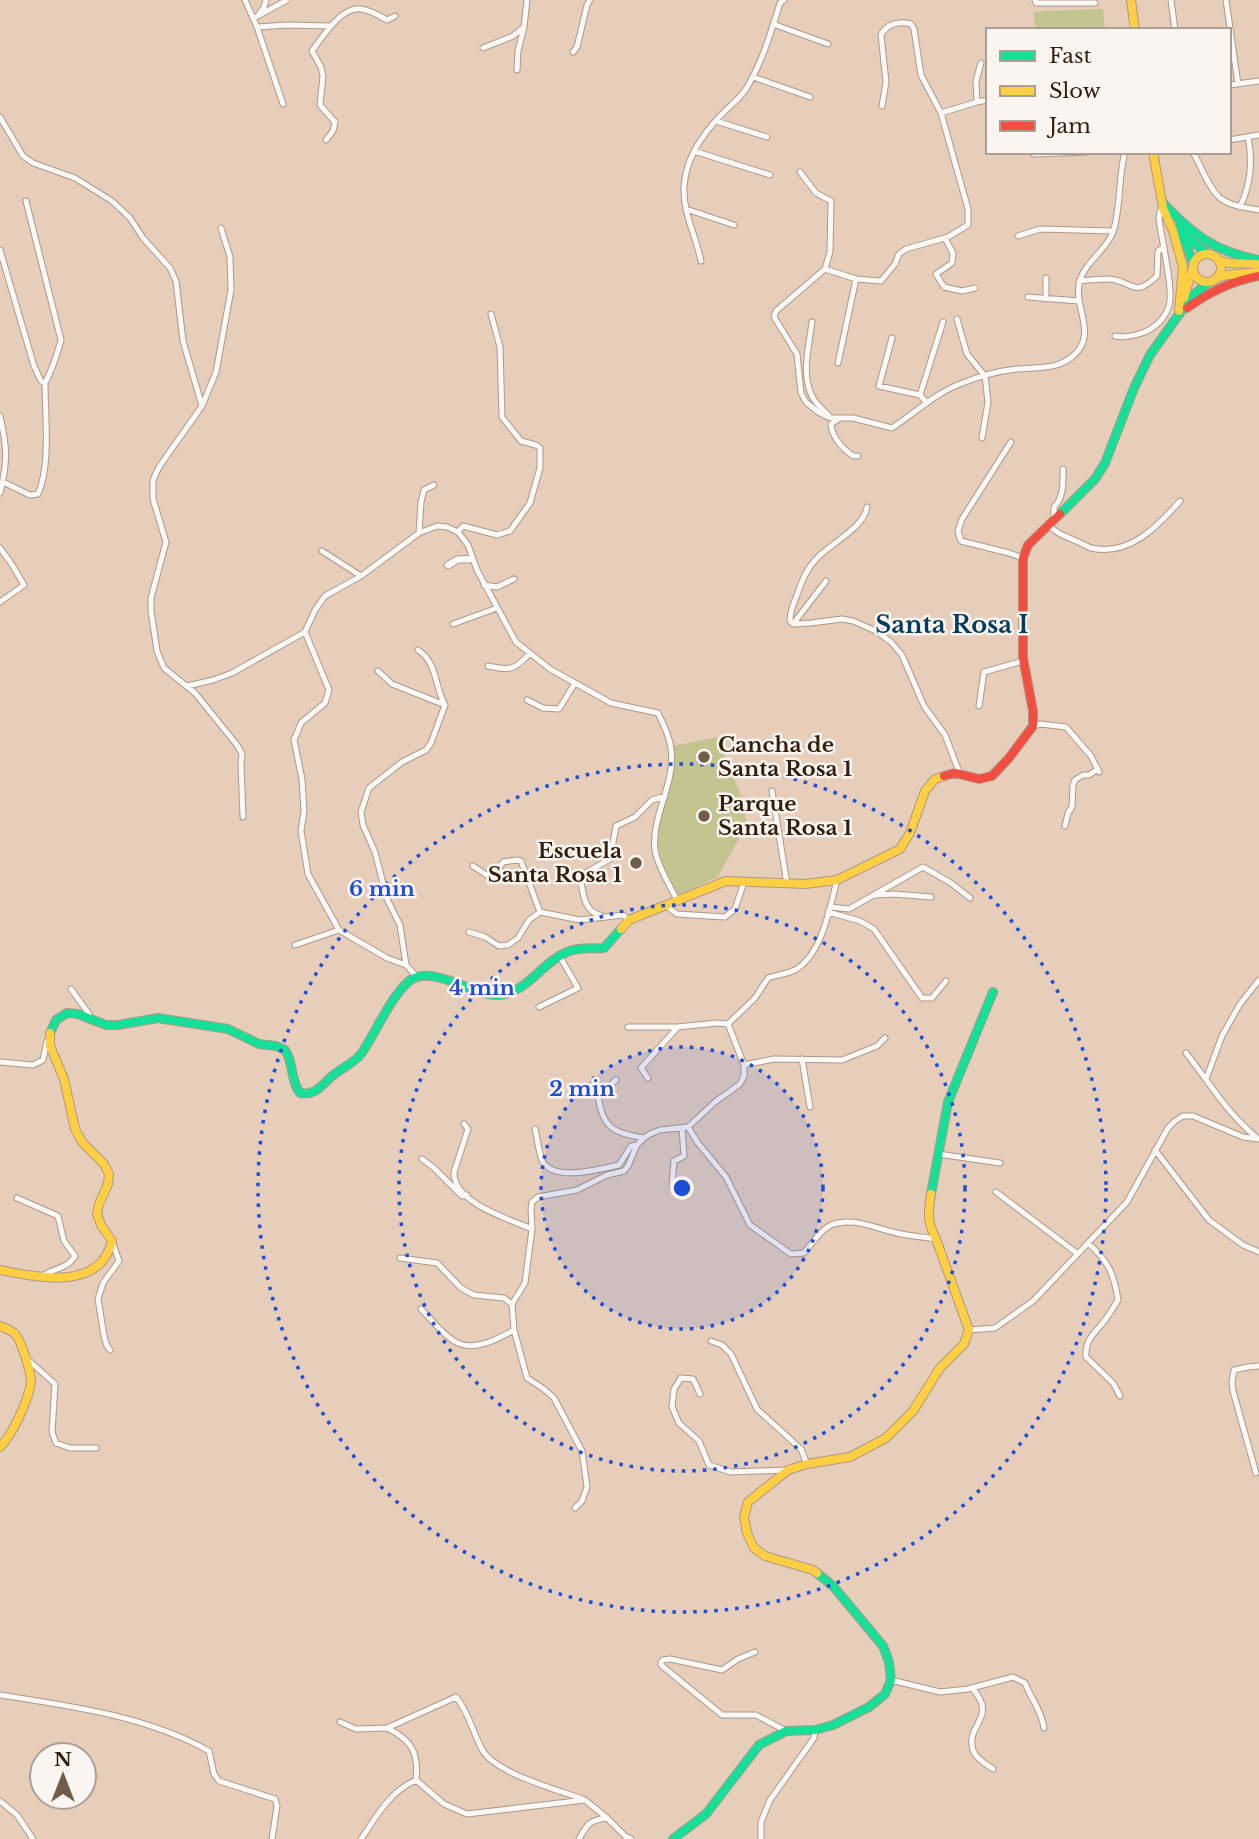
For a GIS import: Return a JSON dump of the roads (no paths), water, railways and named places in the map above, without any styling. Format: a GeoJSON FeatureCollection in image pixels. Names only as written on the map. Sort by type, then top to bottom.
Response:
{"type":"FeatureCollection","features":[{"type":"Feature","properties":{"kind":"street"},"geometry":{"type":"LineString","coordinates":[[245,0],[254,18],[283,104]]}},
{"type":"Feature","properties":{"kind":"street"},"geometry":{"type":"LineString","coordinates":[[254,18],[262,11],[266,0]]}},
{"type":"Feature","properties":{"kind":"street"},"geometry":{"type":"LineString","coordinates":[[254,18],[287,0]]}},
{"type":"Feature","properties":{"kind":"street"},"geometry":{"type":"LineString","coordinates":[[517,70],[527,0]]}},
{"type":"Feature","properties":{"kind":"street"},"geometry":{"type":"LineString","coordinates":[[573,52],[577,47],[590,0]]}},
{"type":"Feature","properties":{"kind":"street"},"geometry":{"type":"LineString","coordinates":[[701,261],[686,209],[686,170],[698,143],[744,92],[753,77],[780,3],[784,0]]}},
{"type":"Feature","properties":{"kind":"street"},"geometry":{"type":"LineString","coordinates":[[1131,0],[1135,28]]}},
{"type":"Feature","properties":{"kind":"street"},"geometry":{"type":"LineString","coordinates":[[1171,0],[1175,28]]}},
{"type":"Feature","properties":{"kind":"street"},"geometry":{"type":"LineString","coordinates":[[1226,0],[1230,28]]}},
{"type":"Feature","properties":{"kind":"street"},"geometry":{"type":"LineString","coordinates":[[1036,2],[1095,3]]}},
{"type":"Feature","properties":{"kind":"street"},"geometry":{"type":"LineString","coordinates":[[326,140],[333,131],[335,121],[320,105],[323,76],[312,51],[330,26],[342,15],[355,9],[362,9],[387,20],[395,16]]}},
{"type":"Feature","properties":{"kind":"street"},"geometry":{"type":"LineString","coordinates":[[825,269],[856,279],[881,281],[906,249],[945,238],[968,225],[968,209],[941,113],[921,75],[914,29],[911,24],[905,22],[890,25],[881,35],[886,82],[882,106]]}},
{"type":"Feature","properties":{"kind":"street"},"geometry":{"type":"LineString","coordinates":[[773,24],[828,44]]}},
{"type":"Feature","properties":{"kind":"street"},"geometry":{"type":"LineString","coordinates":[[257,27],[330,26]]}},
{"type":"Feature","properties":{"kind":"street"},"geometry":{"type":"LineString","coordinates":[[483,48],[513,36],[524,27]]}},
{"type":"Feature","properties":{"kind":"street"},"geometry":{"type":"LineString","coordinates":[[1231,35],[1238,84]]}},
{"type":"Feature","properties":{"kind":"street"},"geometry":{"type":"LineString","coordinates":[[977,102],[976,81],[981,63]]}},
{"type":"Feature","properties":{"kind":"street"},"geometry":{"type":"LineString","coordinates":[[753,77],[810,97]]}},
{"type":"Feature","properties":{"kind":"street"},"geometry":{"type":"LineString","coordinates":[[1231,85],[1259,81]]}},
{"type":"Feature","properties":{"kind":"street"},"geometry":{"type":"LineString","coordinates":[[941,113],[986,100]]}},
{"type":"Feature","properties":{"kind":"street"},"geometry":{"type":"LineString","coordinates":[[0,117],[23,156],[33,163],[75,178],[112,201],[130,218],[143,238],[170,268],[176,281],[183,341],[202,406]]}},
{"type":"Feature","properties":{"kind":"street"},"geometry":{"type":"LineString","coordinates":[[716,121],[767,138]]}},
{"type":"Feature","properties":{"kind":"street"},"geometry":{"type":"LineString","coordinates":[[1231,140],[1259,135]]}},
{"type":"Feature","properties":{"kind":"street"},"geometry":{"type":"LineString","coordinates":[[1240,207],[1251,168],[1248,137]]}},
{"type":"Feature","properties":{"kind":"street"},"geometry":{"type":"LineString","coordinates":[[694,151],[770,175]]}},
{"type":"Feature","properties":{"kind":"street"},"geometry":{"type":"LineString","coordinates":[[800,172],[816,193],[831,201],[830,252],[825,269],[780,306],[774,317],[797,354],[801,393],[806,402],[818,412],[831,418],[853,418],[892,428],[926,402],[960,384],[1015,369],[1051,367],[1064,363],[1073,356],[1086,334],[1079,301],[1079,281],[1114,231],[1125,154]]}},
{"type":"Feature","properties":{"kind":"street"},"geometry":{"type":"LineString","coordinates":[[1153,154],[1162,205],[1173,231],[1182,267],[1179,314]]}},
{"type":"Feature","properties":{"kind":"street"},"geometry":{"type":"LineString","coordinates":[[1194,154],[1220,198],[1240,207],[1259,211]]}},
{"type":"Feature","properties":{"kind":"street"},"geometry":{"type":"LineString","coordinates":[[3,482],[30,495],[38,494],[42,486],[46,469],[45,383],[51,373],[61,340],[26,201]]}},
{"type":"Feature","properties":{"kind":"street"},"geometry":{"type":"LineString","coordinates":[[1115,336],[1127,337],[1150,330],[1157,326],[1169,307],[1170,296],[1159,218],[1162,205]]}},
{"type":"Feature","properties":{"kind":"street"},"geometry":{"type":"LineString","coordinates":[[1162,205],[1189,239],[1218,260],[1237,264],[1259,262]]}},
{"type":"Feature","properties":{"kind":"street"},"geometry":{"type":"LineString","coordinates":[[1162,205],[1188,230],[1207,242],[1259,262]]}},
{"type":"Feature","properties":{"kind":"street"},"geometry":{"type":"LineString","coordinates":[[1162,205],[1186,246],[1198,280],[1213,280],[1227,275],[1259,274]]}},
{"type":"Feature","properties":{"kind":"street"},"geometry":{"type":"LineString","coordinates":[[686,209],[734,225]]}},
{"type":"Feature","properties":{"kind":"street"},"geometry":{"type":"LineString","coordinates":[[221,228],[230,257],[231,290],[216,372],[202,406],[159,467],[153,480],[153,499],[166,542],[151,598],[151,611],[157,651],[164,668],[195,693],[242,754],[243,817]]}},
{"type":"Feature","properties":{"kind":"street"},"geometry":{"type":"LineString","coordinates":[[1018,236],[1040,229],[1114,231]]}},
{"type":"Feature","properties":{"kind":"street"},"geometry":{"type":"LineString","coordinates":[[945,238],[953,253],[952,263],[936,274],[944,287],[962,291],[975,288]]}},
{"type":"Feature","properties":{"kind":"street"},"geometry":{"type":"LineString","coordinates":[[1079,281],[1111,279],[1135,289],[1147,286],[1157,276],[1158,251],[1163,248]]}},
{"type":"Feature","properties":{"kind":"street"},"geometry":{"type":"LineString","coordinates":[[0,250],[34,366],[41,381],[45,383]]}},
{"type":"Feature","properties":{"kind":"street"},"geometry":{"type":"LineString","coordinates":[[1179,314],[1193,267],[1198,257],[1208,254]]}},
{"type":"Feature","properties":{"kind":"street"},"geometry":{"type":"LineString","coordinates":[[0,1062],[33,1065],[43,1060],[49,1031],[56,1020],[69,1012],[110,1026],[144,1018],[182,1020],[204,1026],[228,1028],[258,1044],[284,1050],[289,1056],[294,1085],[299,1092],[306,1095],[319,1090],[331,1077],[358,1058],[405,985],[411,980],[439,978],[488,994],[507,993],[523,985],[559,956],[574,949],[604,948],[629,920],[726,881],[805,884],[837,880],[900,849],[910,833],[930,783],[955,773],[979,779],[992,776],[1033,726],[1033,711],[1023,658],[1023,558],[1028,545],[1095,479],[1105,463],[1150,355],[1192,296],[1221,271],[1218,260]]}},
{"type":"Feature","properties":{"kind":"street"},"geometry":{"type":"LineString","coordinates":[[1179,314],[1215,289],[1259,274]]}},
{"type":"Feature","properties":{"kind":"street"},"geometry":{"type":"LineString","coordinates":[[1046,278],[1046,299]]}},
{"type":"Feature","properties":{"kind":"street"},"geometry":{"type":"LineString","coordinates":[[838,363],[856,279]]}},
{"type":"Feature","properties":{"kind":"street"},"geometry":{"type":"LineString","coordinates":[[1028,297],[1079,301]]}},
{"type":"Feature","properties":{"kind":"street"},"geometry":{"type":"LineString","coordinates":[[458,532],[463,526],[497,536],[510,531],[530,503],[541,468],[540,448],[520,441],[502,417],[500,347],[491,314]]}},
{"type":"Feature","properties":{"kind":"street"},"geometry":{"type":"LineString","coordinates":[[957,319],[967,354],[985,376],[988,402],[982,438]]}},
{"type":"Feature","properties":{"kind":"street"},"geometry":{"type":"LineString","coordinates":[[920,395],[943,322]]}},
{"type":"Feature","properties":{"kind":"street"},"geometry":{"type":"LineString","coordinates":[[812,323],[807,379],[811,396],[831,418]]}},
{"type":"Feature","properties":{"kind":"street"},"geometry":{"type":"LineString","coordinates":[[892,338],[879,386],[920,395],[926,402]]}},
{"type":"Feature","properties":{"kind":"street"},"geometry":{"type":"LineString","coordinates":[[0,416],[5,441],[6,468],[0,493]]}},
{"type":"Feature","properties":{"kind":"street"},"geometry":{"type":"LineString","coordinates":[[839,418],[831,424],[832,433],[846,451],[858,456]]}},
{"type":"Feature","properties":{"kind":"street"},"geometry":{"type":"LineString","coordinates":[[1011,442],[962,519],[958,536],[961,541],[1023,558]]}},
{"type":"Feature","properties":{"kind":"street"},"geometry":{"type":"LineString","coordinates":[[1063,469],[1060,500],[1054,507],[1051,521],[1057,533],[1092,548],[1113,548],[1129,544],[1157,526],[1180,501]]}},
{"type":"Feature","properties":{"kind":"street"},"geometry":{"type":"LineString","coordinates":[[419,534],[424,491],[434,485]]}},
{"type":"Feature","properties":{"kind":"street"},"geometry":{"type":"LineString","coordinates":[[793,624],[790,614],[804,574],[816,558],[863,520],[867,507]]}},
{"type":"Feature","properties":{"kind":"street"},"geometry":{"type":"LineString","coordinates":[[187,686],[232,673],[305,632],[325,596],[361,576],[419,534],[437,526],[447,527],[458,532],[468,545],[484,584],[516,642],[551,669],[611,703],[658,713],[672,749],[671,770],[656,827],[655,850],[677,900]]}},
{"type":"Feature","properties":{"kind":"street"},"geometry":{"type":"LineString","coordinates":[[0,548],[24,585],[0,602]]}},
{"type":"Feature","properties":{"kind":"street"},"geometry":{"type":"LineString","coordinates":[[321,551],[361,576]]}},
{"type":"Feature","properties":{"kind":"street"},"geometry":{"type":"LineString","coordinates":[[484,584],[497,587],[514,579]]}},
{"type":"Feature","properties":{"kind":"street"},"geometry":{"type":"LineString","coordinates":[[793,624],[826,581]]}},
{"type":"Feature","properties":{"kind":"street"},"geometry":{"type":"LineString","coordinates":[[453,624],[497,608]]}},
{"type":"Feature","properties":{"kind":"street"},"geometry":{"type":"LineString","coordinates":[[793,624],[842,619],[853,621],[876,631],[891,642],[902,655],[924,706],[945,735],[960,774]]}},
{"type":"Feature","properties":{"kind":"street"},"geometry":{"type":"LineString","coordinates":[[305,632],[329,690],[325,703],[301,723],[294,740],[302,779],[304,811],[300,831],[308,874],[338,930],[387,958],[406,965],[418,978]]}},
{"type":"Feature","properties":{"kind":"street"},"geometry":{"type":"LineString","coordinates":[[406,965],[400,925],[387,899],[361,812],[369,788],[402,762],[426,750],[445,705],[431,662],[418,650]]}},
{"type":"Feature","properties":{"kind":"street"},"geometry":{"type":"LineString","coordinates":[[488,666],[517,666],[530,653]]}},
{"type":"Feature","properties":{"kind":"street"},"geometry":{"type":"LineString","coordinates":[[979,706],[984,672],[1019,663],[1023,658]]}},
{"type":"Feature","properties":{"kind":"street"},"geometry":{"type":"LineString","coordinates":[[378,671],[392,684],[445,705]]}},
{"type":"Feature","properties":{"kind":"street"},"geometry":{"type":"LineString","coordinates":[[527,700],[543,708],[559,709],[575,683]]}},
{"type":"Feature","properties":{"kind":"street"},"geometry":{"type":"LineString","coordinates":[[1033,726],[1041,724],[1066,727],[1091,757],[1098,770],[1075,780],[1072,807],[1065,826]]}},
{"type":"Feature","properties":{"kind":"street"},"geometry":{"type":"LineString","coordinates":[[772,791],[787,884]]}},
{"type":"Feature","properties":{"kind":"street"},"geometry":{"type":"LineString","coordinates":[[607,916],[587,908],[580,876],[610,859],[616,826],[635,817],[652,800],[665,796]]}},
{"type":"Feature","properties":{"kind":"street"},"geometry":{"type":"LineString","coordinates":[[473,866],[491,878],[503,862],[521,861],[541,912]]}},
{"type":"Feature","properties":{"kind":"street"},"geometry":{"type":"LineString","coordinates":[[829,909],[849,909],[923,867],[971,898]]}},
{"type":"Feature","properties":{"kind":"street"},"geometry":{"type":"LineString","coordinates":[[628,1027],[728,1024],[755,998],[768,978],[796,970],[819,942],[837,880]]}},
{"type":"Feature","properties":{"kind":"street"},"geometry":{"type":"LineString","coordinates":[[665,905],[677,914],[726,916],[735,909],[744,882]]}},
{"type":"Feature","properties":{"kind":"street"},"geometry":{"type":"LineString","coordinates":[[871,896],[894,894],[932,897]]}},
{"type":"Feature","properties":{"kind":"street"},"geometry":{"type":"LineString","coordinates":[[829,909],[874,929],[922,998],[932,998],[946,981]]}},
{"type":"Feature","properties":{"kind":"street"},"geometry":{"type":"LineString","coordinates":[[469,932],[485,937],[499,946],[508,945],[518,938],[530,920],[541,912],[580,920],[623,915],[629,920]]}},
{"type":"Feature","properties":{"kind":"street"},"geometry":{"type":"LineString","coordinates":[[295,945],[338,930]]}},
{"type":"Feature","properties":{"kind":"street"},"geometry":{"type":"LineString","coordinates":[[540,1007],[578,988],[559,956]]}},
{"type":"Feature","properties":{"kind":"street"},"geometry":{"type":"LineString","coordinates":[[1206,1079],[1222,1036],[1240,1004],[1259,981]]}},
{"type":"Feature","properties":{"kind":"street"},"geometry":{"type":"LineString","coordinates":[[71,989],[89,1014],[89,1020]]}},
{"type":"Feature","properties":{"kind":"street"},"geometry":{"type":"LineString","coordinates":[[701,1394],[693,1379],[681,1378],[674,1389],[671,1407],[679,1423],[699,1441],[709,1465],[731,1472],[788,1470],[850,1457],[886,1438],[913,1411],[940,1368],[964,1344],[969,1330],[929,1226],[928,1212],[948,1102],[993,992]]}},
{"type":"Feature","properties":{"kind":"street"},"geometry":{"type":"LineString","coordinates":[[575,1507],[582,1501],[587,1487],[582,1451],[554,1398],[527,1378],[514,1329],[512,1304],[525,1283],[532,1229],[532,1202],[538,1197],[577,1190],[607,1175],[624,1171],[637,1145],[644,1138],[660,1130],[685,1127],[740,1084],[744,1076],[744,1065],[728,1024]]}},
{"type":"Feature","properties":{"kind":"street"},"geometry":{"type":"LineString","coordinates":[[648,1078],[640,1068],[677,1027]]}},
{"type":"Feature","properties":{"kind":"street"},"geometry":{"type":"LineString","coordinates":[[51,1029],[50,1051],[61,1072],[70,1116],[79,1138],[109,1174],[97,1213],[113,1241],[119,1261],[103,1283],[98,1299],[104,1336],[110,1350]]}},
{"type":"Feature","properties":{"kind":"street"},"geometry":{"type":"LineString","coordinates":[[744,1065],[774,1059],[842,1060],[877,1046],[885,1038]]}},
{"type":"Feature","properties":{"kind":"street"},"geometry":{"type":"LineString","coordinates":[[1186,1053],[1227,1110],[1259,1139]]}},
{"type":"Feature","properties":{"kind":"street"},"geometry":{"type":"LineString","coordinates":[[802,1059],[810,1107]]}},
{"type":"Feature","properties":{"kind":"street"},"geometry":{"type":"LineString","coordinates":[[616,1080],[598,1096],[601,1115],[607,1125],[617,1133],[644,1138]]}},
{"type":"Feature","properties":{"kind":"street"},"geometry":{"type":"LineString","coordinates":[[969,1330],[995,1328],[1033,1301],[1127,1202],[1168,1128],[1175,1121],[1183,1116],[1194,1116],[1243,1137],[1259,1139]]}},
{"type":"Feature","properties":{"kind":"street"},"geometry":{"type":"LineString","coordinates":[[464,1124],[468,1129],[454,1172],[456,1185],[478,1206],[532,1229]]}},
{"type":"Feature","properties":{"kind":"street"},"geometry":{"type":"LineString","coordinates":[[685,1127],[726,1177],[750,1225],[791,1254],[804,1253],[822,1232],[831,1225],[842,1223],[860,1223],[898,1234],[936,1239]]}},
{"type":"Feature","properties":{"kind":"street"},"geometry":{"type":"LineString","coordinates":[[672,1184],[674,1161],[684,1156],[685,1127]]}},
{"type":"Feature","properties":{"kind":"street"},"geometry":{"type":"LineString","coordinates":[[535,1129],[543,1162],[559,1172],[584,1173],[619,1165],[631,1146],[637,1145]]}},
{"type":"Feature","properties":{"kind":"street"},"geometry":{"type":"LineString","coordinates":[[1155,1150],[1209,1220],[1243,1245],[1259,1252]]}},
{"type":"Feature","properties":{"kind":"street"},"geometry":{"type":"LineString","coordinates":[[938,1154],[1000,1163]]}},
{"type":"Feature","properties":{"kind":"street"},"geometry":{"type":"LineString","coordinates":[[422,1159],[462,1196],[467,1195]]}},
{"type":"Feature","properties":{"kind":"street"},"geometry":{"type":"LineString","coordinates":[[996,1192],[1079,1254]]}},
{"type":"Feature","properties":{"kind":"street"},"geometry":{"type":"LineString","coordinates":[[17,1198],[58,1216],[64,1241],[75,1256],[69,1264],[41,1277]]}},
{"type":"Feature","properties":{"kind":"street"},"geometry":{"type":"LineString","coordinates":[[0,1270],[41,1277],[80,1276],[90,1272],[109,1254],[113,1241]]}},
{"type":"Feature","properties":{"kind":"street"},"geometry":{"type":"LineString","coordinates":[[1088,1243],[1103,1256],[1115,1282],[1118,1300],[1101,1326],[1089,1337],[1085,1348],[1086,1357],[1113,1383],[1120,1396]]}},
{"type":"Feature","properties":{"kind":"street"},"geometry":{"type":"LineString","coordinates":[[400,1258],[437,1263],[461,1288],[474,1295],[504,1298],[512,1304]]}},
{"type":"Feature","properties":{"kind":"street"},"geometry":{"type":"LineString","coordinates":[[421,1309],[456,1343],[478,1345],[494,1341],[514,1329]]}},
{"type":"Feature","properties":{"kind":"street"},"geometry":{"type":"LineString","coordinates":[[0,1447],[8,1439],[31,1386],[31,1372],[20,1340],[13,1332],[1,1327]]}},
{"type":"Feature","properties":{"kind":"street"},"geometry":{"type":"LineString","coordinates":[[711,1341],[722,1345],[731,1354],[757,1409],[801,1449],[807,1464]]}},
{"type":"Feature","properties":{"kind":"street"},"geometry":{"type":"LineString","coordinates":[[23,1355],[55,1384],[52,1432],[56,1443],[70,1448],[96,1448]]}},
{"type":"Feature","properties":{"kind":"street"},"geometry":{"type":"LineString","coordinates":[[1256,1473],[1232,1382],[1234,1370],[1259,1366]]}},
{"type":"Feature","properties":{"kind":"street"},"geometry":{"type":"LineString","coordinates":[[673,1839],[706,1814],[759,1745],[786,1731],[815,1730],[833,1725],[869,1707],[885,1694],[891,1680],[890,1662],[883,1646],[833,1586],[813,1570],[765,1556],[754,1548],[744,1517],[748,1502],[788,1470]]}},
{"type":"Feature","properties":{"kind":"street"},"geometry":{"type":"LineString","coordinates":[[755,1652],[722,1670],[670,1660],[663,1660],[661,1665],[722,1715],[757,1714],[786,1731]]}},
{"type":"Feature","properties":{"kind":"street"},"geometry":{"type":"LineString","coordinates":[[891,1680],[940,1692],[972,1688],[1013,1677],[1025,1683],[1031,1698],[1042,1712],[1044,1728]]}},
{"type":"Feature","properties":{"kind":"street"},"geometry":{"type":"LineString","coordinates":[[972,1688],[983,1702],[983,1710],[974,1731],[973,1751],[993,1769]]}},
{"type":"Feature","properties":{"kind":"street"},"geometry":{"type":"LineString","coordinates":[[0,1695],[80,1707],[150,1725],[190,1740],[209,1751],[214,1774],[219,1781],[275,1799],[277,1806],[272,1839]]}},
{"type":"Feature","properties":{"kind":"street"},"geometry":{"type":"LineString","coordinates":[[340,1721],[356,1729],[387,1728],[456,1697],[462,1704],[482,1749],[494,1763],[510,1772],[585,1800],[631,1839]]}},
{"type":"Feature","properties":{"kind":"street"},"geometry":{"type":"LineString","coordinates":[[387,1728],[399,1734],[414,1751],[418,1763],[416,1780]]}},
{"type":"Feature","properties":{"kind":"street"},"geometry":{"type":"LineString","coordinates":[[761,1839],[761,1822],[770,1800],[814,1738],[815,1730]]}},
{"type":"Feature","properties":{"kind":"street"},"geometry":{"type":"LineString","coordinates":[[416,1780],[444,1804],[467,1814],[585,1800]]}},
{"type":"Feature","properties":{"kind":"street"},"geometry":{"type":"LineString","coordinates":[[361,1839],[387,1799],[404,1785],[416,1780]]}},
{"type":"Feature","properties":{"kind":"street"},"geometry":{"type":"LineString","coordinates":[[0,1801],[17,1815],[33,1839]]}},
{"type":"Feature","properties":{"kind":"street"},"geometry":{"type":"LineString","coordinates":[[579,1839],[587,1825],[596,1819],[607,1818]]}},
{"type":"Feature","properties":{"kind":"place","name":"Cancha de Santa Rosa 1"},"geometry":{"type":"Point","coordinates":[704,757]}},
{"type":"Feature","properties":{"kind":"place","name":"Parque Santa Rosa 1"},"geometry":{"type":"Point","coordinates":[704,816]}},
{"type":"Feature","properties":{"kind":"place","name":"Escuela Santa Rosa 1"},"geometry":{"type":"Point","coordinates":[636,863]}},
{"type":"Feature","properties":{"kind":"district","name":"Santa Rosa I"},"geometry":{"type":"Point","coordinates":[952,624]}}]}
